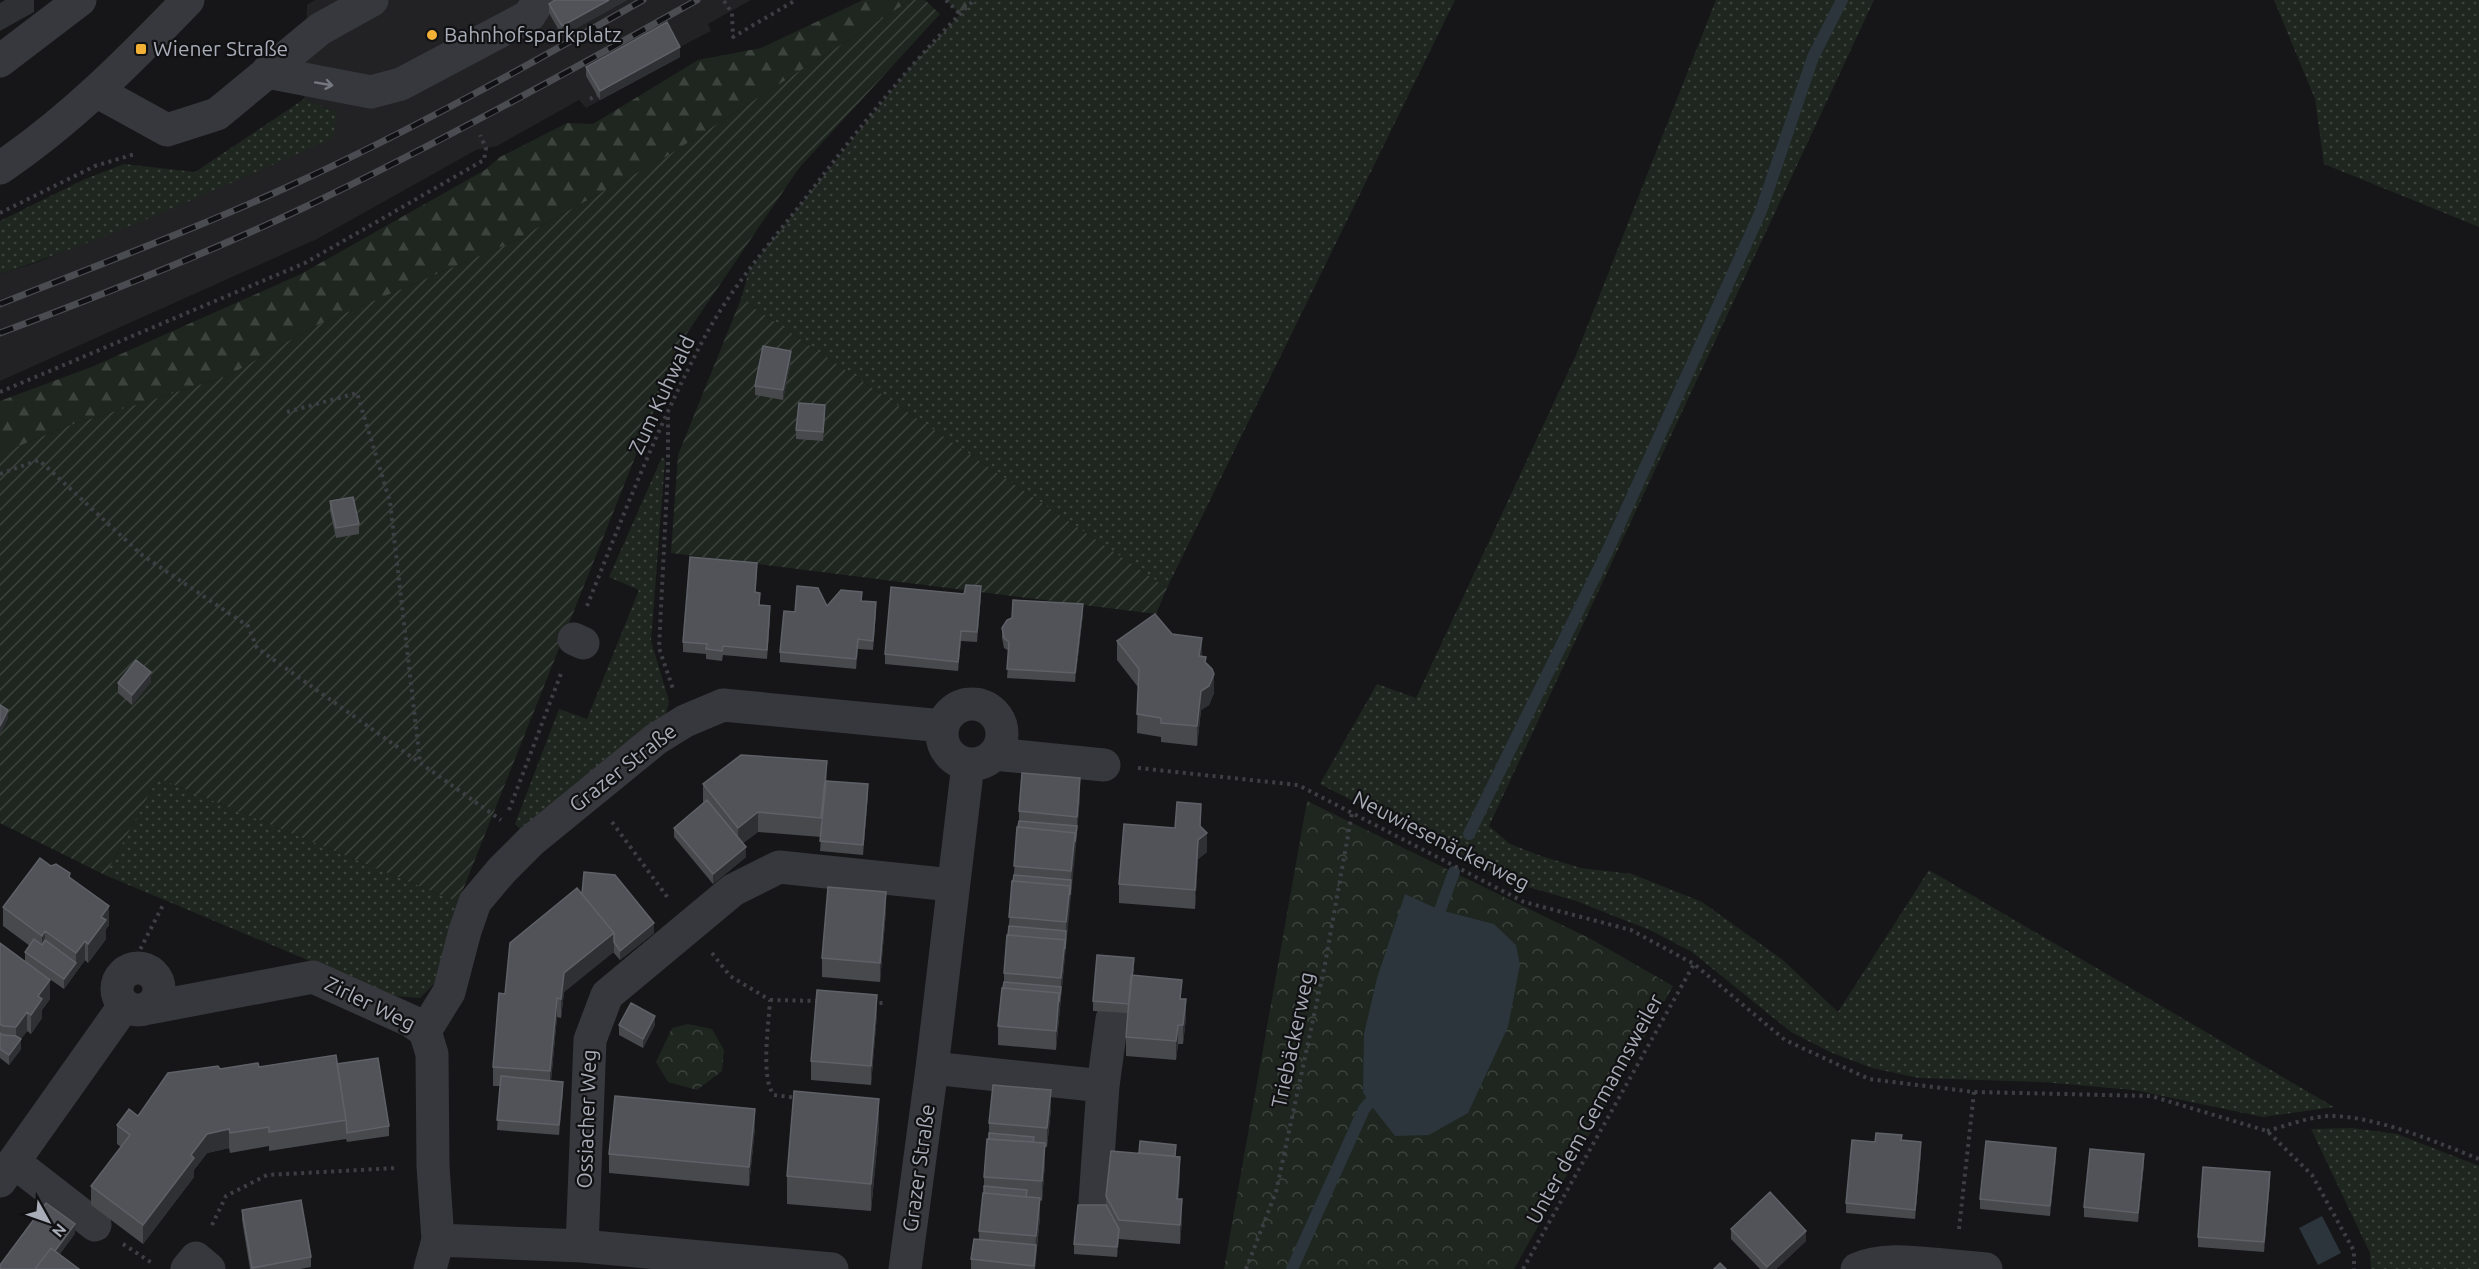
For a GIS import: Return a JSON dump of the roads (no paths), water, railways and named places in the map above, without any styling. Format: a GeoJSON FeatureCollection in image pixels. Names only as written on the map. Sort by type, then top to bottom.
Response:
{"type":"FeatureCollection","features":[{"type":"Feature","properties":{"kind":"street"},"geometry":{"type":"LineString","coordinates":[[0,62],[80,0]]}},
{"type":"Feature","properties":{"kind":"street"},"geometry":{"type":"LineString","coordinates":[[0,168],[33,145],[98,92],[188,0]]}},
{"type":"Feature","properties":{"kind":"street"},"geometry":{"type":"LineString","coordinates":[[98,92],[167,130],[217,114],[320,29],[372,0]]}},
{"type":"Feature","properties":{"kind":"street"},"geometry":{"type":"LineString","coordinates":[[267,72],[371,92],[401,84],[529,15],[539,0]]}},
{"type":"Feature","properties":{"kind":"street","name":"Grazer Straße"},"geometry":{"type":"LineString","coordinates":[[424,1031],[449,992],[475,902],[531,841],[656,739],[685,721],[723,705],[849,724],[943,726],[948,716],[965,705],[984,706],[1006,716],[1002,737],[981,759],[951,816],[952,885],[934,983],[932,1068],[905,1269]]}},
{"type":"Feature","properties":{"kind":"street"},"geometry":{"type":"LineString","coordinates":[[943,726],[942,735],[950,754],[958,760],[1104,765]]}},
{"type":"Feature","properties":{"kind":"street","name":"Ossiacher Weg"},"geometry":{"type":"LineString","coordinates":[[582,1246],[590,1040],[607,995],[664,958],[689,926],[779,867],[849,881],[952,885]]}},
{"type":"Feature","properties":{"kind":"street"},"geometry":{"type":"LineString","coordinates":[[95,1226],[7,1171],[137,1007],[158,998],[159,985],[156,978],[145,969],[130,969]]}},
{"type":"Feature","properties":{"kind":"street","name":"Zirler Weg"},"geometry":{"type":"LineString","coordinates":[[137,1007],[313,977],[411,1021],[424,1031],[432,1054],[434,1254]]}},
{"type":"Feature","properties":{"kind":"street"},"geometry":{"type":"LineString","coordinates":[[1095,1201],[1103,1086],[1112,1019]]}},
{"type":"Feature","properties":{"kind":"street"},"geometry":{"type":"LineString","coordinates":[[932,1068],[1103,1086]]}},
{"type":"Feature","properties":{"kind":"street"},"geometry":{"type":"LineString","coordinates":[[434,1254],[516,1232],[582,1246],[832,1269]]}},
{"type":"Feature","properties":{"kind":"street"},"geometry":{"type":"LineString","coordinates":[[1857,1269],[1869,1264],[1900,1263],[1986,1269]]}},
{"type":"Feature","properties":{"kind":"waterway"},"geometry":{"type":"LineString","coordinates":[[1469,834],[1607,552],[1761,211],[1813,57],[1842,0]]}},
{"type":"Feature","properties":{"kind":"waterway"},"geometry":{"type":"LineString","coordinates":[[1440,910],[1454,872]]}},
{"type":"Feature","properties":{"kind":"waterway"},"geometry":{"type":"LineString","coordinates":[[1292,1269],[1364,1109],[1369,1103]]}},
{"type":"Feature","properties":{"kind":"railway"},"geometry":{"type":"LineString","coordinates":[[0,304],[221,216],[339,163],[471,96],[643,0]]}},
{"type":"Feature","properties":{"kind":"railway"},"geometry":{"type":"LineString","coordinates":[[0,333],[153,274],[303,208],[502,107],[697,0]]}},
{"type":"Feature","properties":{"kind":"place","name":"Bahnhofsparkplatz"},"geometry":{"type":"Point","coordinates":[432,35]}},
{"type":"Feature","properties":{"kind":"place","name":"Wiener Straße"},"geometry":{"type":"Point","coordinates":[141,49]}}]}
